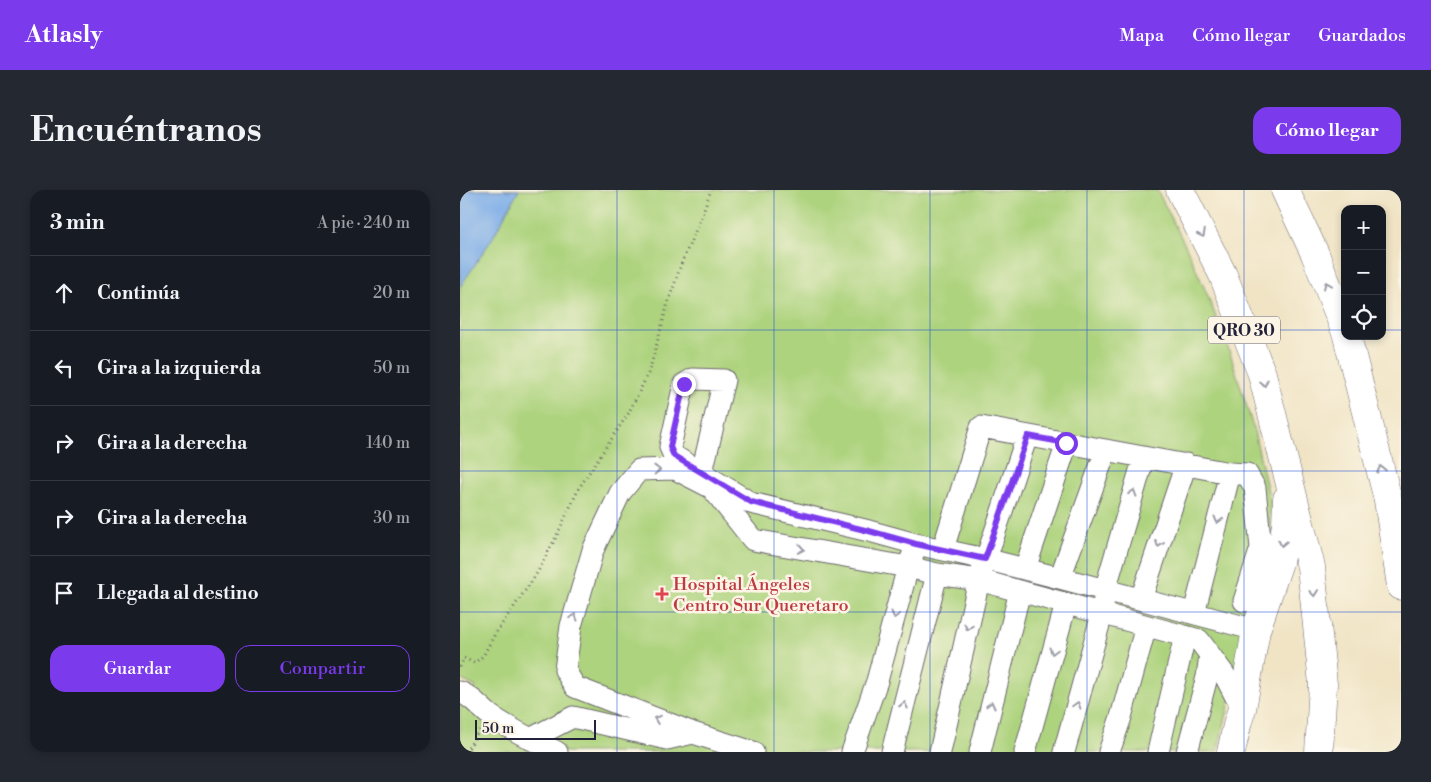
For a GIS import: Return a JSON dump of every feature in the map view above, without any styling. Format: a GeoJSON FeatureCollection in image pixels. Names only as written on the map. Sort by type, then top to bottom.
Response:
{"type":"FeatureCollection","features":[{"type":"Feature","properties":{"kind":"highway","name":"QRO 30"},"geometry":{"type":"LineString","coordinates":[[1180,190],[1222,275],[1262,374],[1311,567],[1323,684],[1319,752]]}},
{"type":"Feature","properties":{"kind":"highway"},"geometry":{"type":"LineString","coordinates":[[1285,190],[1315,254],[1341,320]]}},
{"type":"Feature","properties":{"kind":"highway"},"geometry":{"type":"LineString","coordinates":[[1348,340],[1388,500],[1401,586]]}},
{"type":"Feature","properties":{"kind":"highway"},"geometry":{"type":"LineString","coordinates":[[1231,752],[1256,630],[1279,562],[1286,525],[1288,478]]}},
{"type":"Feature","properties":{"kind":"street"},"geometry":{"type":"LineString","coordinates":[[942,549],[981,427],[1247,474],[1255,488],[1261,548],[1244,601]]}},
{"type":"Feature","properties":{"kind":"street"},"geometry":{"type":"LineString","coordinates":[[940,752],[979,580],[1028,436]]}},
{"type":"Feature","properties":{"kind":"street"},"geometry":{"type":"LineString","coordinates":[[1025,569],[1066,443]]}},
{"type":"Feature","properties":{"kind":"street"},"geometry":{"type":"LineString","coordinates":[[1060,578],[1106,450]]}},
{"type":"Feature","properties":{"kind":"street"},"geometry":{"type":"LineString","coordinates":[[1064,752],[1102,614],[1104,590],[1144,457]]}},
{"type":"Feature","properties":{"kind":"street"},"geometry":{"type":"LineString","coordinates":[[1140,599],[1186,464]]}},
{"type":"Feature","properties":{"kind":"street"},"geometry":{"type":"LineString","coordinates":[[753,752],[693,733],[575,688],[565,670],[571,626],[593,550],[620,493],[639,470],[676,469],[712,488],[753,540],[979,580],[1199,640],[1224,674],[1240,715]]}},
{"type":"Feature","properties":{"kind":"street"},"geometry":{"type":"LineString","coordinates":[[702,472],[751,502],[916,544],[1025,569],[1256,630]]}},
{"type":"Feature","properties":{"kind":"street"},"geometry":{"type":"LineString","coordinates":[[1194,614],[1230,472]]}},
{"type":"Feature","properties":{"kind":"street"},"geometry":{"type":"LineString","coordinates":[[736,518],[743,497]]}},
{"type":"Feature","properties":{"kind":"street"},"geometry":{"type":"LineString","coordinates":[[852,752],[877,680],[916,544]]}},
{"type":"Feature","properties":{"kind":"street"},"geometry":{"type":"LineString","coordinates":[[892,752],[937,574]]}},
{"type":"Feature","properties":{"kind":"street"},"geometry":{"type":"LineString","coordinates":[[980,752],[1020,591]]}},
{"type":"Feature","properties":{"kind":"street"},"geometry":{"type":"LineString","coordinates":[[1025,752],[1066,604]]}},
{"type":"Feature","properties":{"kind":"street"},"geometry":{"type":"LineString","coordinates":[[1109,752],[1121,718],[1146,626]]}},
{"type":"Feature","properties":{"kind":"street"},"geometry":{"type":"LineString","coordinates":[[1158,752],[1185,636]]}},
{"type":"Feature","properties":{"kind":"street"},"geometry":{"type":"LineString","coordinates":[[1187,752],[1208,677],[1210,655]]}},
{"type":"Feature","properties":{"kind":"street"},"geometry":{"type":"LineString","coordinates":[[1208,677],[1240,715]]}},
{"type":"Feature","properties":{"kind":"street"},"geometry":{"type":"LineString","coordinates":[[460,692],[468,695],[489,714],[519,734],[557,752]]}},
{"type":"Feature","properties":{"kind":"street"},"geometry":{"type":"LineString","coordinates":[[530,739],[573,717],[666,739],[693,733]]}},
{"type":"Feature","properties":{"kind":"path"},"geometry":{"type":"LineString","coordinates":[[460,667],[464,658],[474,663],[483,656],[536,575],[579,488],[628,414],[649,372],[677,279],[711,190]]}},
{"type":"Feature","properties":{"kind":"path"},"geometry":{"type":"LineString","coordinates":[[466,752],[489,714]]}},
{"type":"Feature","properties":{"kind":"green space"},"geometry":{"type":"Polygon","coordinates":[[[460,190],[1157,190],[1187,249],[1231,356],[1253,427],[1270,501],[1270,526],[1266,564],[1217,752],[460,752],[460,692],[468,695],[476,687],[460,679],[460,190]]]}},
{"type":"Feature","properties":{"kind":"water"},"geometry":{"type":"Polygon","coordinates":[[[460,190],[519,190],[492,239],[460,287],[460,190]]]}},
{"type":"Feature","properties":{"kind":"place","name":"Hospital Ángeles Centro Sur Queretaro"},"geometry":{"type":"Point","coordinates":[662,594]}},
{"type":"Feature","properties":{"kind":"route"},"geometry":{"type":"LineString","coordinates":[[684,384],[670,447],[674,456],[751,502],[916,544],[985,559],[1028,436],[1066,443]]}}]}
